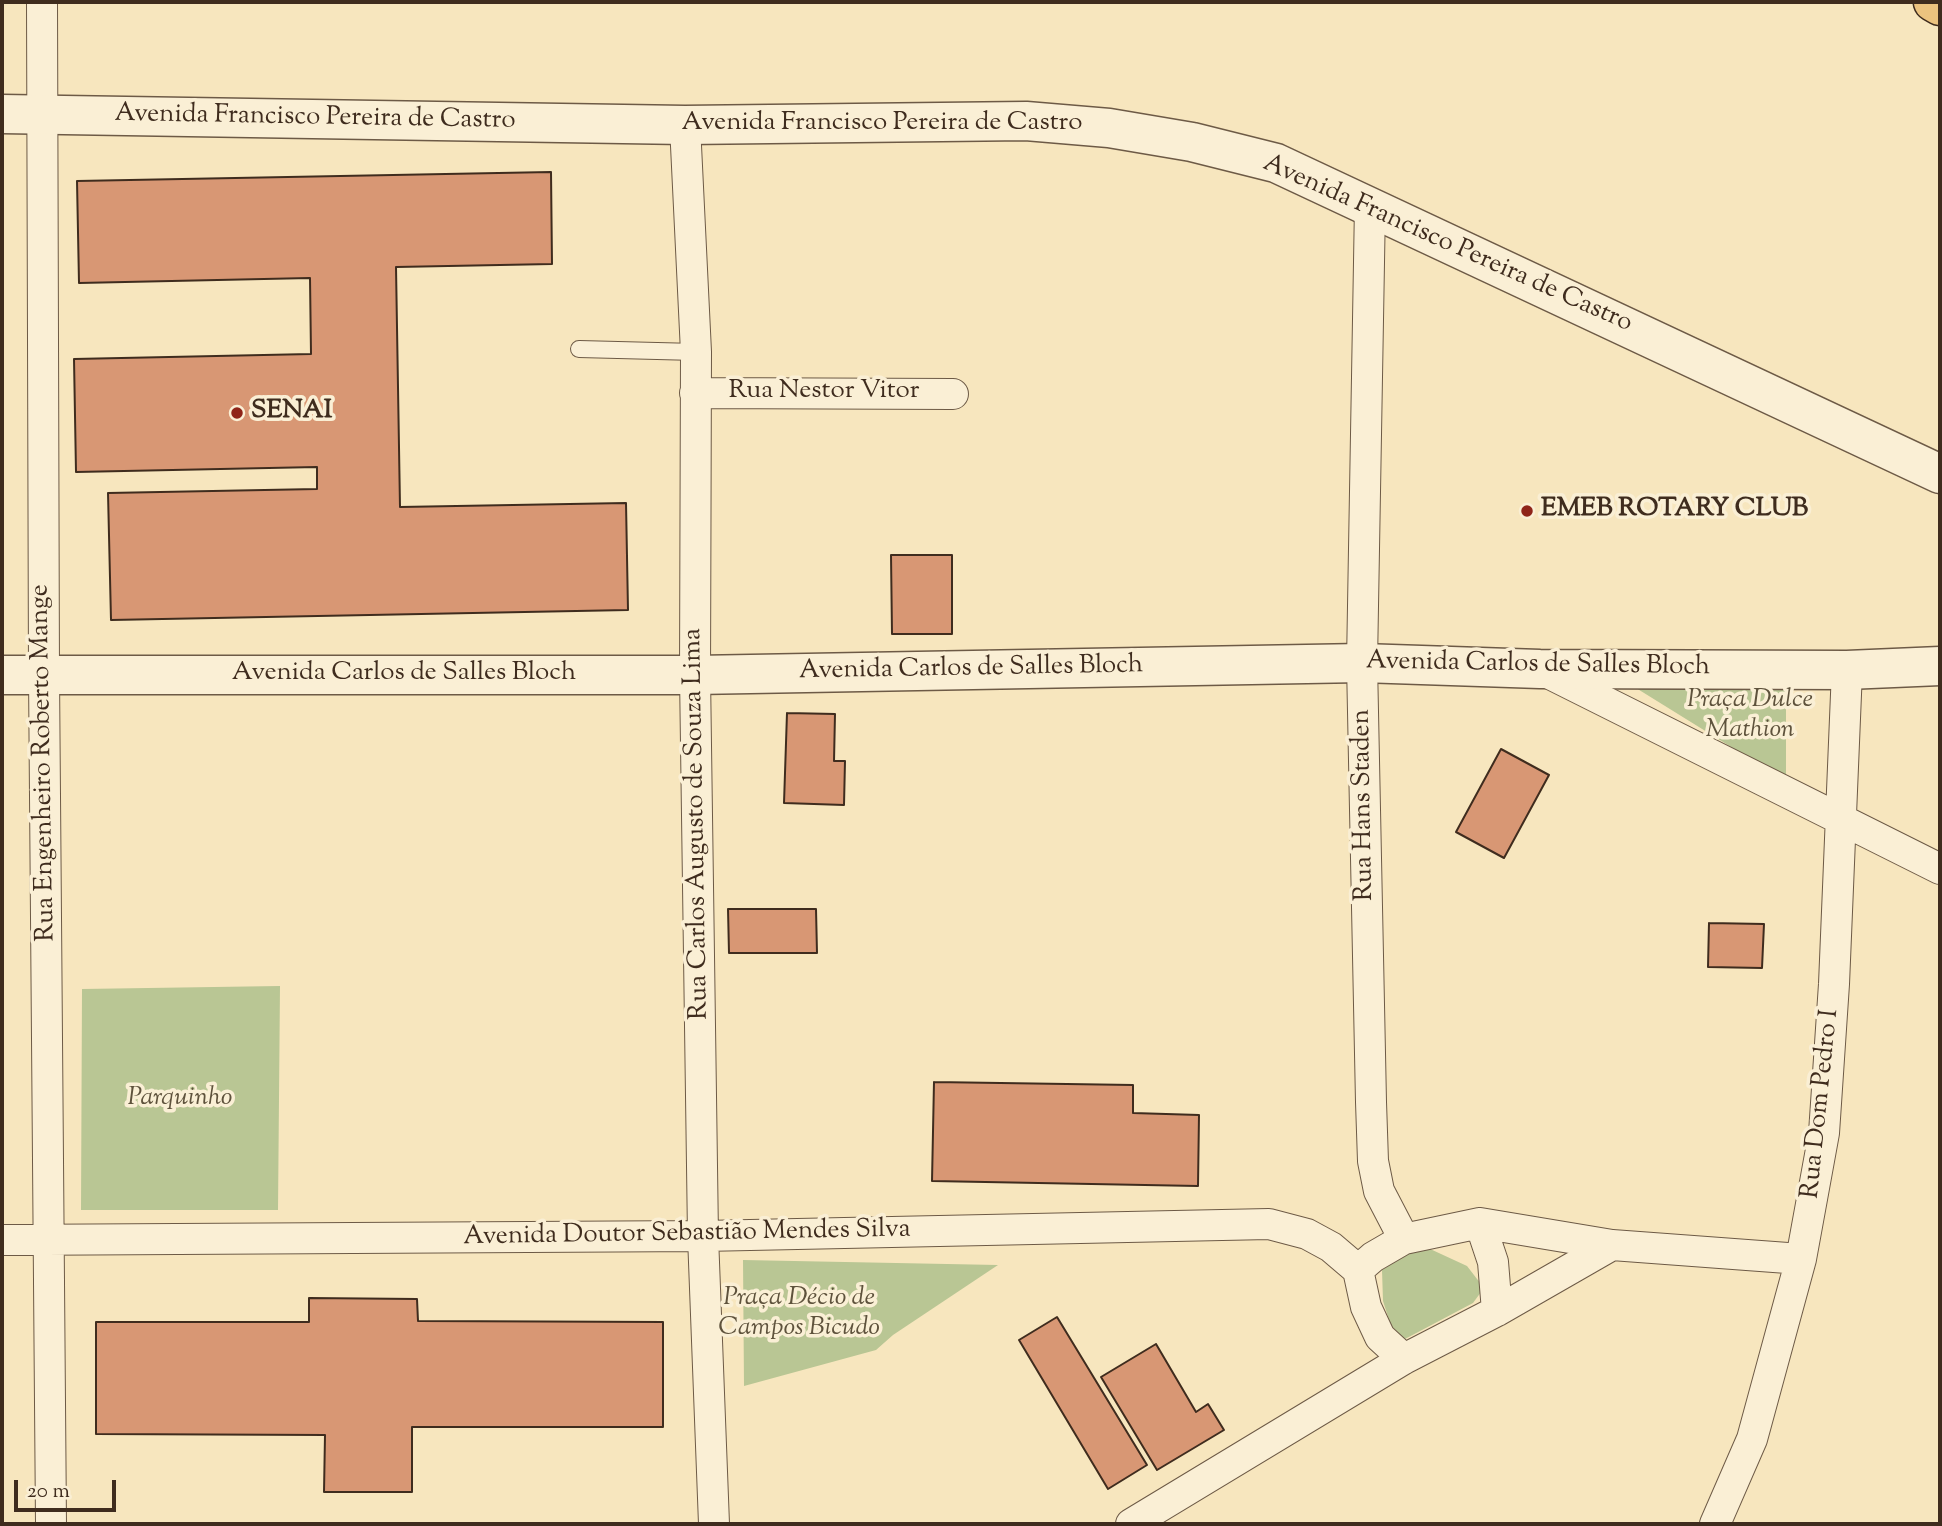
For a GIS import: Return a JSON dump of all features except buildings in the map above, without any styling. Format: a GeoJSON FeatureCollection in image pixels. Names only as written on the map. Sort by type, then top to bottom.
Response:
{"type":"FeatureCollection","features":[{"type":"Feature","properties":{"kind":"main road"},"geometry":{"type":"LineString","coordinates":[[1933,2],[1940,6]]}},
{"type":"Feature","properties":{"kind":"street","name":"Rua Engenheiro Roberto Mange"},"geometry":{"type":"LineString","coordinates":[[42,2],[51,1524]]}},
{"type":"Feature","properties":{"kind":"street","name":"Avenida Francisco Pereira de Castro"},"geometry":{"type":"LineString","coordinates":[[2,114],[685,125],[1026,121],[1109,128],[1192,142],[1276,163],[1940,474]]}},
{"type":"Feature","properties":{"kind":"street","name":"Rua Carlos Augusto de Souza Lima"},"geometry":{"type":"LineString","coordinates":[[685,125],[696,352],[695,675],[703,1236],[714,1524]]}},
{"type":"Feature","properties":{"kind":"street","name":"Rua Hans Staden"},"geometry":{"type":"LineString","coordinates":[[1370,205],[1362,663],[1373,1161],[1378,1191],[1404,1239]]}},
{"type":"Feature","properties":{"kind":"street","name":"Rua Nestor Vitor"},"geometry":{"type":"LineString","coordinates":[[695,393],[953,394]]}},
{"type":"Feature","properties":{"kind":"street","name":"Avenida Carlos de Salles Bloch"},"geometry":{"type":"LineString","coordinates":[[2,675],[695,675],[1362,663],[1540,669],[1847,670],[1940,666]]}},
{"type":"Feature","properties":{"kind":"street"},"geometry":{"type":"LineString","coordinates":[[1540,669],[1940,869]]}},
{"type":"Feature","properties":{"kind":"street","name":"Rua Dom Pedro I"},"geometry":{"type":"LineString","coordinates":[[1715,1524],[1752,1439],[1801,1259],[1824,1133],[1847,670]]}},
{"type":"Feature","properties":{"kind":"street"},"geometry":{"type":"LineString","coordinates":[[1480,1223],[1493,1262],[1497,1311]]}},
{"type":"Feature","properties":{"kind":"street"},"geometry":{"type":"LineString","coordinates":[[1404,1359],[1380,1336],[1366,1307],[1358,1270],[1404,1239],[1480,1223],[1612,1245],[1801,1259]]}},
{"type":"Feature","properties":{"kind":"street","name":"Avenida Doutor Sebastião Mendes Silva"},"geometry":{"type":"LineString","coordinates":[[2,1240],[703,1236],[1269,1224],[1307,1234],[1331,1247],[1358,1270]]}},
{"type":"Feature","properties":{"kind":"street"},"geometry":{"type":"LineString","coordinates":[[1131,1524],[1404,1359],[1497,1311],[1612,1245]]}},
{"type":"Feature","properties":{"kind":"lane"},"geometry":{"type":"LineString","coordinates":[[579,349],[696,352]]}},
{"type":"Feature","properties":{"kind":"green space","name":"Praça Dulce Mathion"},"geometry":{"type":"Polygon","coordinates":[[[1786,679],[1786,781],[1636,688],[1786,679]]]}},
{"type":"Feature","properties":{"kind":"green space","name":"Parquinho"},"geometry":{"type":"Polygon","coordinates":[[[280,986],[278,1210],[81,1210],[82,989],[280,986]]]}},
{"type":"Feature","properties":{"kind":"green space"},"geometry":{"type":"Polygon","coordinates":[[[1428,1248],[1467,1266],[1484,1288],[1473,1303],[1405,1339],[1391,1326],[1383,1301],[1382,1270],[1411,1252],[1428,1248]]]}},
{"type":"Feature","properties":{"kind":"green space","name":"Praça Décio de Campos Bicudo"},"geometry":{"type":"Polygon","coordinates":[[[743,1260],[998,1265],[893,1335],[876,1350],[744,1386],[743,1260]]]}},
{"type":"Feature","properties":{"kind":"place","name":"SENAI"},"geometry":{"type":"Point","coordinates":[237,413]}},
{"type":"Feature","properties":{"kind":"place","name":"EMEB ROTARY CLUB"},"geometry":{"type":"Point","coordinates":[1527,511]}}]}
